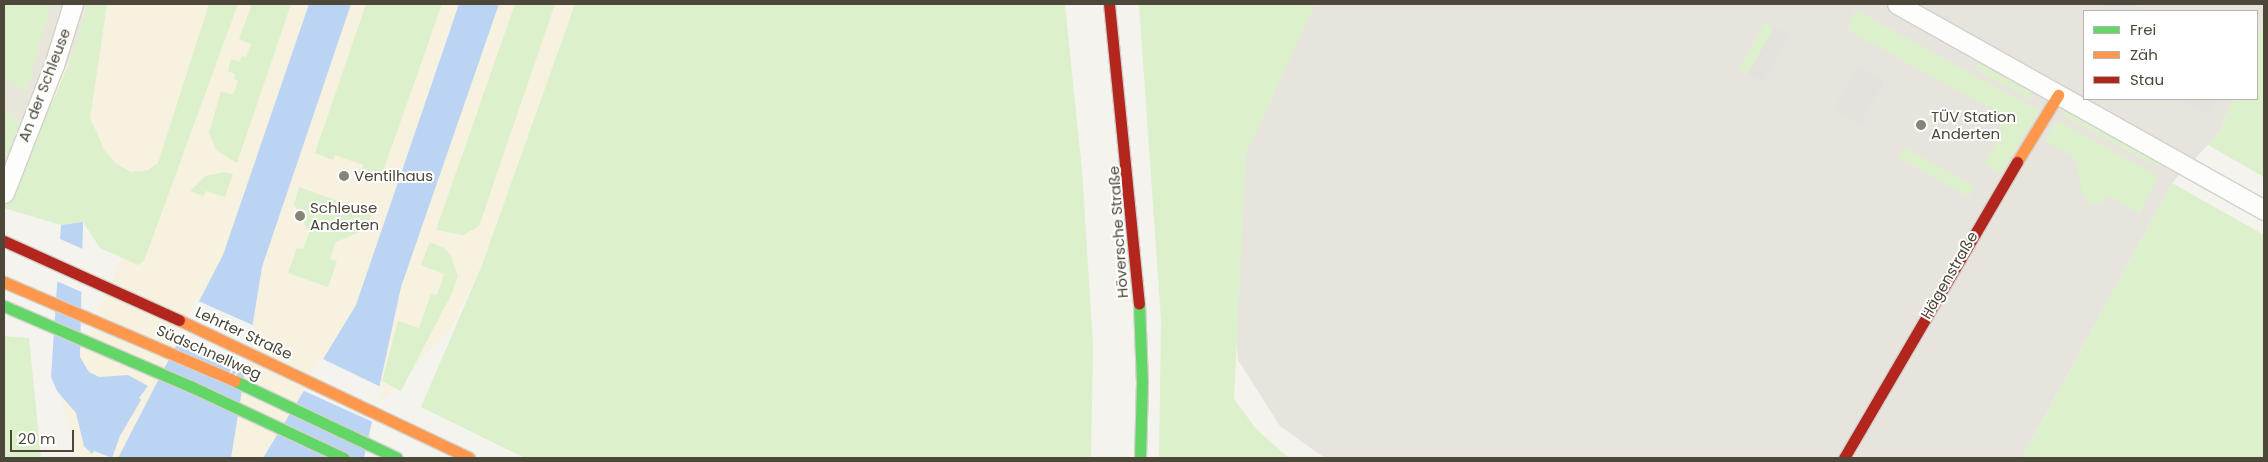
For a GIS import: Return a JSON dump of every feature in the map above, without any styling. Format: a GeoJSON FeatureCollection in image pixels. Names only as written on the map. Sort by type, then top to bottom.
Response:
{"type":"FeatureCollection","features":[{"type":"Feature","properties":{"kind":"main road","name":"Höversche Straße"},"geometry":{"type":"LineString","coordinates":[[1109,4],[1138,279],[1142,382],[1140,458]]}},
{"type":"Feature","properties":{"kind":"main road","name":"Hägenstraße"},"geometry":{"type":"LineString","coordinates":[[1844,458],[1954,265],[2058,95]]}},
{"type":"Feature","properties":{"kind":"main road","name":"Lehrter Straße"},"geometry":{"type":"LineString","coordinates":[[4,241],[264,358],[469,458]]}},
{"type":"Feature","properties":{"kind":"main road","name":"Südschnellweg"},"geometry":{"type":"LineString","coordinates":[[4,282],[198,363],[397,458]]}},
{"type":"Feature","properties":{"kind":"main road"},"geometry":{"type":"LineString","coordinates":[[4,306],[148,367],[344,458]]}},
{"type":"Feature","properties":{"kind":"street","name":"An der Schleuse"},"geometry":{"type":"LineString","coordinates":[[4,193],[54,65],[73,4]]}},
{"type":"Feature","properties":{"kind":"street"},"geometry":{"type":"LineString","coordinates":[[1897,4],[2264,210]]}},
{"type":"Feature","properties":{"kind":"shaded area"},"geometry":{"type":"Polygon","coordinates":[[[4,4],[87,4],[75,48],[53,101],[35,133],[4,110],[4,4]]]}},
{"type":"Feature","properties":{"kind":"shaded area","name":"Schleuse Anderten"},"geometry":{"type":"Polygon","coordinates":[[[87,4],[575,4],[482,265],[451,328],[376,407],[364,458],[77,458],[61,398],[128,243],[35,133],[75,48],[87,4]]]}},
{"type":"Feature","properties":{"kind":"shaded area"},"geometry":{"type":"Polygon","coordinates":[[[1212,4],[2264,4],[2264,22],[2258,37],[2258,10],[2083,10],[2083,100],[2233,100],[2219,133],[2172,183],[2022,458],[1325,458],[1280,426],[1238,360],[1212,4]]]}},
{"type":"Feature","properties":{"kind":"shaded area"},"geometry":{"type":"Polygon","coordinates":[[[2107,4],[2132,4],[2143,10],[2104,10],[2107,4]]]}},
{"type":"Feature","properties":{"kind":"shaded area"},"geometry":{"type":"Polygon","coordinates":[[[1774,27],[1789,35],[1763,82],[1748,74],[1774,27]]]}},
{"type":"Feature","properties":{"kind":"shaded area"},"geometry":{"type":"Polygon","coordinates":[[[1857,67],[1884,82],[1860,124],[1833,109],[1857,67]]]}},
{"type":"Feature","properties":{"kind":"shaded area"},"geometry":{"type":"Polygon","coordinates":[[[2182,100],[2218,100],[2209,115],[2182,100]]]}},
{"type":"Feature","properties":{"kind":"green space"},"geometry":{"type":"Polygon","coordinates":[[[4,4],[51,4],[26,91],[4,78],[4,4]]]}},
{"type":"Feature","properties":{"kind":"green space"},"geometry":{"type":"Polygon","coordinates":[[[87,4],[107,4],[90,118],[105,151],[115,163],[131,172],[148,170],[158,163],[209,4],[238,4],[144,261],[138,265],[100,248],[83,222],[61,225],[4,208],[4,110],[35,133],[53,101],[75,48],[87,4]]]}},
{"type":"Feature","properties":{"kind":"green space"},"geometry":{"type":"Polygon","coordinates":[[[252,4],[291,4],[237,163],[217,151],[209,133],[221,91],[233,95],[238,81],[234,79],[235,74],[228,71],[231,59],[240,62],[241,56],[246,57],[251,44],[239,39],[252,4]]]}},
{"type":"Feature","properties":{"kind":"green space"},"geometry":{"type":"Polygon","coordinates":[[[366,4],[442,4],[381,177],[362,170],[363,165],[335,155],[333,160],[315,153],[366,4]]]}},
{"type":"Feature","properties":{"kind":"green space"},"geometry":{"type":"Polygon","coordinates":[[[515,4],[555,4],[479,226],[463,235],[436,230],[515,4]]]}},
{"type":"Feature","properties":{"kind":"green space"},"geometry":{"type":"Polygon","coordinates":[[[575,4],[1065,4],[1082,171],[1093,345],[1091,458],[525,458],[421,407],[482,265],[575,4]]]}},
{"type":"Feature","properties":{"kind":"green space"},"geometry":{"type":"Polygon","coordinates":[[[1139,4],[1315,4],[1246,155],[1234,399],[1257,430],[1289,458],[1159,458],[1161,320],[1139,4]]]}},
{"type":"Feature","properties":{"kind":"green space"},"geometry":{"type":"Polygon","coordinates":[[[1856,10],[2039,111],[2001,173],[1988,167],[1986,160],[2003,130],[1997,112],[1851,32],[1848,26],[1856,10]]]}},
{"type":"Feature","properties":{"kind":"green space"},"geometry":{"type":"Polygon","coordinates":[[[1765,22],[1774,27],[1748,74],[1739,69],[1765,22]]]}},
{"type":"Feature","properties":{"kind":"green space"},"geometry":{"type":"Polygon","coordinates":[[[2264,22],[2264,177],[2208,145],[2219,133],[2233,100],[2258,100],[2258,37],[2264,22]]]}},
{"type":"Feature","properties":{"kind":"green space"},"geometry":{"type":"Polygon","coordinates":[[[1978,63],[2031,93],[2033,101],[1975,69],[1978,63]]]}},
{"type":"Feature","properties":{"kind":"green space"},"geometry":{"type":"Polygon","coordinates":[[[2064,111],[2160,163],[2158,167],[2062,115],[2064,111]]]}},
{"type":"Feature","properties":{"kind":"green space"},"geometry":{"type":"Polygon","coordinates":[[[2057,120],[2158,176],[2140,214],[2107,195],[2103,202],[2089,204],[2082,193],[2077,164],[2071,155],[2044,141],[2057,120]]]}},
{"type":"Feature","properties":{"kind":"green space"},"geometry":{"type":"Polygon","coordinates":[[[1904,147],[1975,187],[1969,197],[1898,157],[1904,147]]]}},
{"type":"Feature","properties":{"kind":"green space"},"geometry":{"type":"Polygon","coordinates":[[[224,172],[233,174],[225,197],[206,191],[203,196],[190,191],[205,176],[224,172]]]}},
{"type":"Feature","properties":{"kind":"green space"},"geometry":{"type":"Polygon","coordinates":[[[2172,183],[2264,235],[2264,458],[2022,458],[2172,183]]]}},
{"type":"Feature","properties":{"kind":"green space"},"geometry":{"type":"Polygon","coordinates":[[[299,187],[372,213],[367,229],[336,242],[330,259],[337,261],[328,287],[288,273],[297,248],[303,249],[309,233],[294,204],[299,187]]]}},
{"type":"Feature","properties":{"kind":"green space"},"geometry":{"type":"Polygon","coordinates":[[[430,242],[444,248],[451,256],[458,276],[453,291],[401,391],[382,381],[398,321],[419,328],[431,294],[437,295],[444,274],[421,265],[430,242]]]}},
{"type":"Feature","properties":{"kind":"green space"},"geometry":{"type":"Polygon","coordinates":[[[4,336],[29,338],[41,458],[4,458],[4,336]]]}},
{"type":"Feature","properties":{"kind":"water"},"geometry":{"type":"Polygon","coordinates":[[[309,4],[351,4],[262,267],[231,458],[118,458],[223,255],[309,4]]]}},
{"type":"Feature","properties":{"kind":"water"},"geometry":{"type":"Polygon","coordinates":[[[459,4],[499,4],[401,287],[364,458],[263,458],[356,305],[459,4]]]}},
{"type":"Feature","properties":{"kind":"water"},"geometry":{"type":"Polygon","coordinates":[[[83,222],[80,357],[89,372],[99,377],[128,375],[148,386],[139,398],[141,400],[120,436],[112,458],[94,451],[92,454],[84,446],[76,413],[57,391],[51,377],[61,225],[83,222]]]}},
{"type":"Feature","properties":{"kind":"pier"},"geometry":{"type":"Polygon","coordinates":[[[58,238],[85,250],[84,293],[54,280],[58,238]]]}},
{"type":"Feature","properties":{"kind":"pier"},"geometry":{"type":"Polygon","coordinates":[[[196,300],[255,326],[248,366],[178,335],[196,300]]]}},
{"type":"Feature","properties":{"kind":"pier"},"geometry":{"type":"Polygon","coordinates":[[[321,358],[383,388],[375,423],[302,390],[321,358]]]}},
{"type":"Feature","properties":{"kind":"traffic: fast"},"geometry":{"type":"LineString","coordinates":[[1139,304],[1142,382],[1140,458]]}},
{"type":"Feature","properties":{"kind":"traffic: fast"},"geometry":{"type":"LineString","coordinates":[[4,306],[190,386],[344,458]]}},
{"type":"Feature","properties":{"kind":"traffic: fast"},"geometry":{"type":"LineString","coordinates":[[235,381],[397,458]]}},
{"type":"Feature","properties":{"kind":"traffic: slow"},"geometry":{"type":"LineString","coordinates":[[2017,162],[2058,95]]}},
{"type":"Feature","properties":{"kind":"traffic: slow"},"geometry":{"type":"LineString","coordinates":[[4,282],[235,381]]}},
{"type":"Feature","properties":{"kind":"traffic: slow"},"geometry":{"type":"LineString","coordinates":[[179,320],[469,458]]}},
{"type":"Feature","properties":{"kind":"traffic: jam"},"geometry":{"type":"LineString","coordinates":[[1109,4],[1139,304]]}},
{"type":"Feature","properties":{"kind":"traffic: jam"},"geometry":{"type":"LineString","coordinates":[[1844,458],[2017,162]]}},
{"type":"Feature","properties":{"kind":"traffic: jam"},"geometry":{"type":"LineString","coordinates":[[4,241],[179,320]]}},
{"type":"Feature","properties":{"kind":"place","name":"TÜV Station Anderten"},"geometry":{"type":"Point","coordinates":[1921,125]}},
{"type":"Feature","properties":{"kind":"place","name":"Ventilhaus"},"geometry":{"type":"Point","coordinates":[344,176]}},
{"type":"Feature","properties":{"kind":"place","name":"Schleuse Anderten"},"geometry":{"type":"Point","coordinates":[300,216]}}]}
